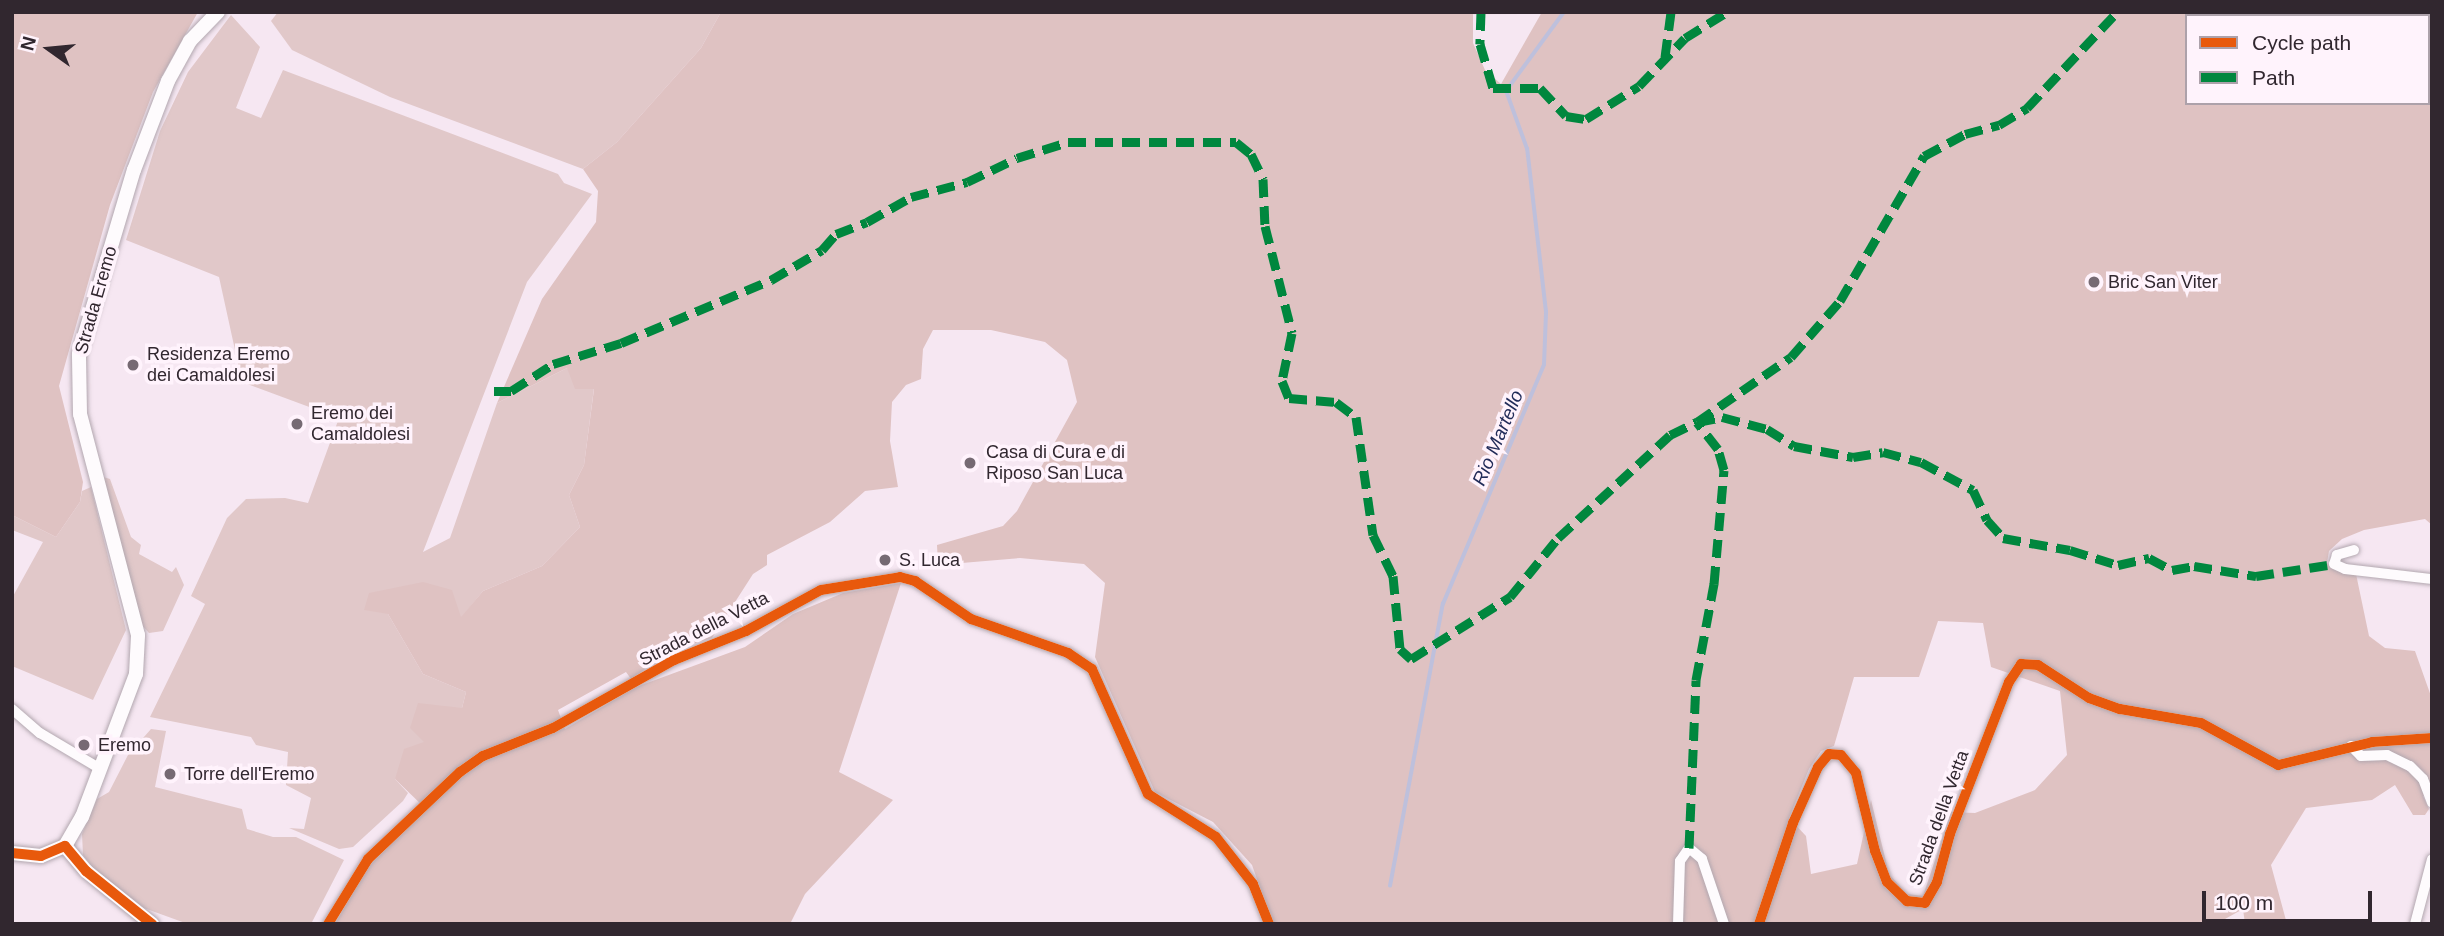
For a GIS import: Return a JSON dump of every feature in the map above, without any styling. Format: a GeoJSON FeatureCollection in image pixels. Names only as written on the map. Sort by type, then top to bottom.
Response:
{"type":"FeatureCollection","features":[{"type":"Feature","properties":{"kind":"main road","name":"Strada Eremo"},"geometry":{"type":"LineString","coordinates":[[65,846],[82,817],[136,674],[138,635],[80,414],[79,354],[134,170],[169,81],[190,41],[218,12]]}},
{"type":"Feature","properties":{"kind":"main road"},"geometry":{"type":"LineString","coordinates":[[12,853],[41,856],[65,846],[86,871],[152,924]]}},
{"type":"Feature","properties":{"kind":"street"},"geometry":{"type":"LineString","coordinates":[[2354,550],[2337,555],[2334,564],[2344,569],[2432,579]]}},
{"type":"Feature","properties":{"kind":"street","name":"Strada della Vetta"},"geometry":{"type":"LineString","coordinates":[[328,924],[368,859],[460,772],[483,755],[553,728],[674,660],[746,631],[821,590],[900,577],[915,581],[971,619],[1068,653],[1092,668],[1148,794],[1216,837],[1253,884],[1269,924]]}},
{"type":"Feature","properties":{"kind":"street","name":"Strada della Vetta"},"geometry":{"type":"LineString","coordinates":[[1759,924],[1793,823],[1818,767],[1829,754],[1841,755],[1856,773],[1887,882],[1906,901],[1925,903],[1937,882],[1950,834],[2009,682],[2021,664],[2038,665],[2089,698],[2120,709],[2201,723],[2278,765],[2288,766],[2351,746]]}},
{"type":"Feature","properties":{"kind":"street"},"geometry":{"type":"LineString","coordinates":[[12,709],[49,739],[99,768]]}},
{"type":"Feature","properties":{"kind":"street"},"geometry":{"type":"LineString","coordinates":[[2351,746],[2432,738]]}},
{"type":"Feature","properties":{"kind":"street"},"geometry":{"type":"LineString","coordinates":[[2351,746],[2361,756],[2387,755],[2410,766],[2423,779],[2432,802]]}},
{"type":"Feature","properties":{"kind":"street"},"geometry":{"type":"LineString","coordinates":[[1678,924],[1681,861],[1689,848],[1702,859],[1724,924]]}},
{"type":"Feature","properties":{"kind":"street"},"geometry":{"type":"LineString","coordinates":[[2415,924],[2432,859]]}},
{"type":"Feature","properties":{"kind":"shaded area"},"geometry":{"type":"Polygon","coordinates":[[[12,12],[198,12],[153,92],[110,205],[59,386],[83,482],[80,502],[56,537],[12,515],[12,12]]]}},
{"type":"Feature","properties":{"kind":"shaded area"},"geometry":{"type":"Polygon","coordinates":[[[278,12],[721,12],[701,48],[617,142],[583,169],[390,97],[292,50],[271,21],[278,12]]]}},
{"type":"Feature","properties":{"kind":"shaded area"},"geometry":{"type":"Polygon","coordinates":[[[721,12],[1473,12],[1473,43],[1485,70],[1501,84],[1542,12],[2432,12],[2432,525],[2425,519],[2364,530],[2342,539],[2329,551],[2327,563],[2338,571],[2356,574],[2369,636],[2385,648],[2415,651],[2432,699],[2432,791],[2423,796],[2429,809],[2425,815],[2413,815],[2395,785],[2372,800],[2306,808],[2271,865],[2287,924],[2245,924],[2243,909],[2216,924],[1273,924],[1252,865],[1213,822],[1155,792],[1095,657],[1105,583],[1084,564],[1020,558],[938,565],[937,545],[1003,526],[1017,511],[1077,402],[1067,360],[1045,342],[991,330],[933,330],[923,349],[921,379],[906,385],[892,402],[890,441],[898,487],[865,491],[830,522],[767,555],[767,565],[753,574],[712,638],[671,651],[631,679],[626,672],[558,710],[565,729],[636,687],[745,647],[793,614],[843,593],[901,583],[839,772],[893,800],[805,894],[790,924],[335,924],[367,868],[426,809],[395,779],[404,749],[424,742],[410,728],[418,703],[462,708],[466,692],[423,674],[388,614],[364,610],[369,593],[423,582],[452,590],[461,617],[483,591],[542,566],[580,527],[569,495],[584,465],[594,389],[575,389],[567,368],[497,403],[542,299],[596,222],[598,191],[583,169],[617,142],[701,48],[721,12]],[[1938,621],[1919,677],[1854,677],[1834,746],[1821,751],[1809,769],[1789,818],[1806,836],[1811,874],[1857,864],[1871,800],[1889,874],[1907,894],[1923,896],[1951,812],[1975,813],[2035,790],[2067,755],[2060,691],[1991,667],[1983,623],[1938,621]]]}},
{"type":"Feature","properties":{"kind":"shaded area"},"geometry":{"type":"Polygon","coordinates":[[[231,15],[260,47],[236,108],[261,118],[283,70],[558,174],[564,183],[592,194],[527,282],[423,552],[450,538],[497,403],[567,368],[594,388],[584,465],[569,495],[580,527],[542,566],[483,591],[461,618],[388,614],[423,674],[466,692],[462,708],[425,742],[395,779],[408,793],[403,801],[353,847],[339,849],[289,828],[304,829],[311,798],[286,785],[288,752],[256,745],[251,737],[150,717],[205,604],[191,596],[227,518],[246,499],[285,498],[308,503],[339,418],[242,382],[219,277],[126,240],[160,131],[188,72],[231,15]]]}},
{"type":"Feature","properties":{"kind":"shaded area"},"geometry":{"type":"Polygon","coordinates":[[[103,477],[110,479],[131,537],[141,545],[139,554],[172,572],[176,567],[184,585],[163,631],[149,633],[140,623],[103,477]]]}},
{"type":"Feature","properties":{"kind":"shaded area"},"geometry":{"type":"Polygon","coordinates":[[[91,487],[126,630],[93,700],[12,666],[12,598],[43,542],[12,530],[12,515],[56,537],[80,502],[82,491],[91,487]]]}},
{"type":"Feature","properties":{"kind":"shaded area"},"geometry":{"type":"Polygon","coordinates":[[[151,729],[166,731],[155,787],[242,809],[247,829],[273,837],[296,837],[344,860],[311,924],[188,924],[141,907],[102,879],[83,855],[82,834],[97,799],[109,792],[128,755],[151,729]]]}},
{"type":"Feature","properties":{"kind":"waterway","name":"Rio Martello"},"geometry":{"type":"LineString","coordinates":[[1390,886],[1443,604],[1544,365],[1546,312],[1527,149],[1506,91],[1564,12]]}},
{"type":"Feature","properties":{"kind":"marked path"},"geometry":{"type":"LineString","coordinates":[[1481,12],[1480,44],[1493,88],[1540,88],[1566,116],[1586,119],[1639,86],[1685,38],[1727,12]]}},
{"type":"Feature","properties":{"kind":"marked path"},"geometry":{"type":"LineString","coordinates":[[1665,57],[1671,12]]}},
{"type":"Feature","properties":{"kind":"marked path"},"geometry":{"type":"LineString","coordinates":[[1697,422],[1791,357],[1840,301],[1924,156],[1965,134],[1999,125],[2027,108],[2117,12]]}},
{"type":"Feature","properties":{"kind":"marked path"},"geometry":{"type":"LineString","coordinates":[[494,391],[511,391],[553,364],[621,343],[771,280],[822,250],[836,234],[867,222],[911,197],[967,182],[1017,158],[1068,142],[1236,142],[1251,154],[1263,179],[1265,226],[1292,333],[1282,381],[1289,398],[1336,402],[1356,417],[1373,535],[1393,576],[1400,649],[1411,659],[1510,597],[1558,538],[1670,435],[1697,422],[1722,417],[1767,429],[1794,446],[1853,457],[1883,452],[1921,462],[1973,490],[1987,520],[2003,538],[2070,550],[2118,565],[2149,558],[2172,570],[2194,566],[2256,576],[2334,564]]}},
{"type":"Feature","properties":{"kind":"marked path"},"geometry":{"type":"LineString","coordinates":[[1689,848],[1696,680],[1714,584],[1724,470],[1718,449],[1697,422]]}},
{"type":"Feature","properties":{"kind":"cycle path"},"geometry":{"type":"LineString","coordinates":[[328,924],[368,859],[460,772],[483,756],[553,728],[674,660],[746,631],[821,590],[900,577],[915,581],[971,619],[1068,653],[1092,669],[1148,794],[1216,837],[1253,884],[1269,924]]}},
{"type":"Feature","properties":{"kind":"cycle path"},"geometry":{"type":"LineString","coordinates":[[1759,924],[1793,823],[1818,767],[1829,754],[1841,755],[1856,773],[1875,851],[1887,882],[1907,901],[1925,903],[1937,882],[1950,834],[2009,682],[2021,664],[2038,665],[2089,698],[2120,709],[2201,723],[2278,765],[2372,742],[2432,738]]}},
{"type":"Feature","properties":{"kind":"cycle path"},"geometry":{"type":"LineString","coordinates":[[12,853],[41,856],[65,846],[86,871],[152,924]]}},
{"type":"Feature","properties":{"kind":"place","name":"Bric San Viter"},"geometry":{"type":"Point","coordinates":[2094,282]}},
{"type":"Feature","properties":{"kind":"place","name":"Residenza Eremo dei Camaldolesi"},"geometry":{"type":"Point","coordinates":[133,365]}},
{"type":"Feature","properties":{"kind":"place","name":"Eremo dei Camaldolesi"},"geometry":{"type":"Point","coordinates":[297,424]}},
{"type":"Feature","properties":{"kind":"place","name":"Casa di Cura e di Riposo San Luca"},"geometry":{"type":"Point","coordinates":[970,463]}},
{"type":"Feature","properties":{"kind":"place","name":"S. Luca"},"geometry":{"type":"Point","coordinates":[885,560]}},
{"type":"Feature","properties":{"kind":"place","name":"Eremo"},"geometry":{"type":"Point","coordinates":[84,745]}},
{"type":"Feature","properties":{"kind":"place","name":"Torre dell'Eremo"},"geometry":{"type":"Point","coordinates":[170,774]}}]}
